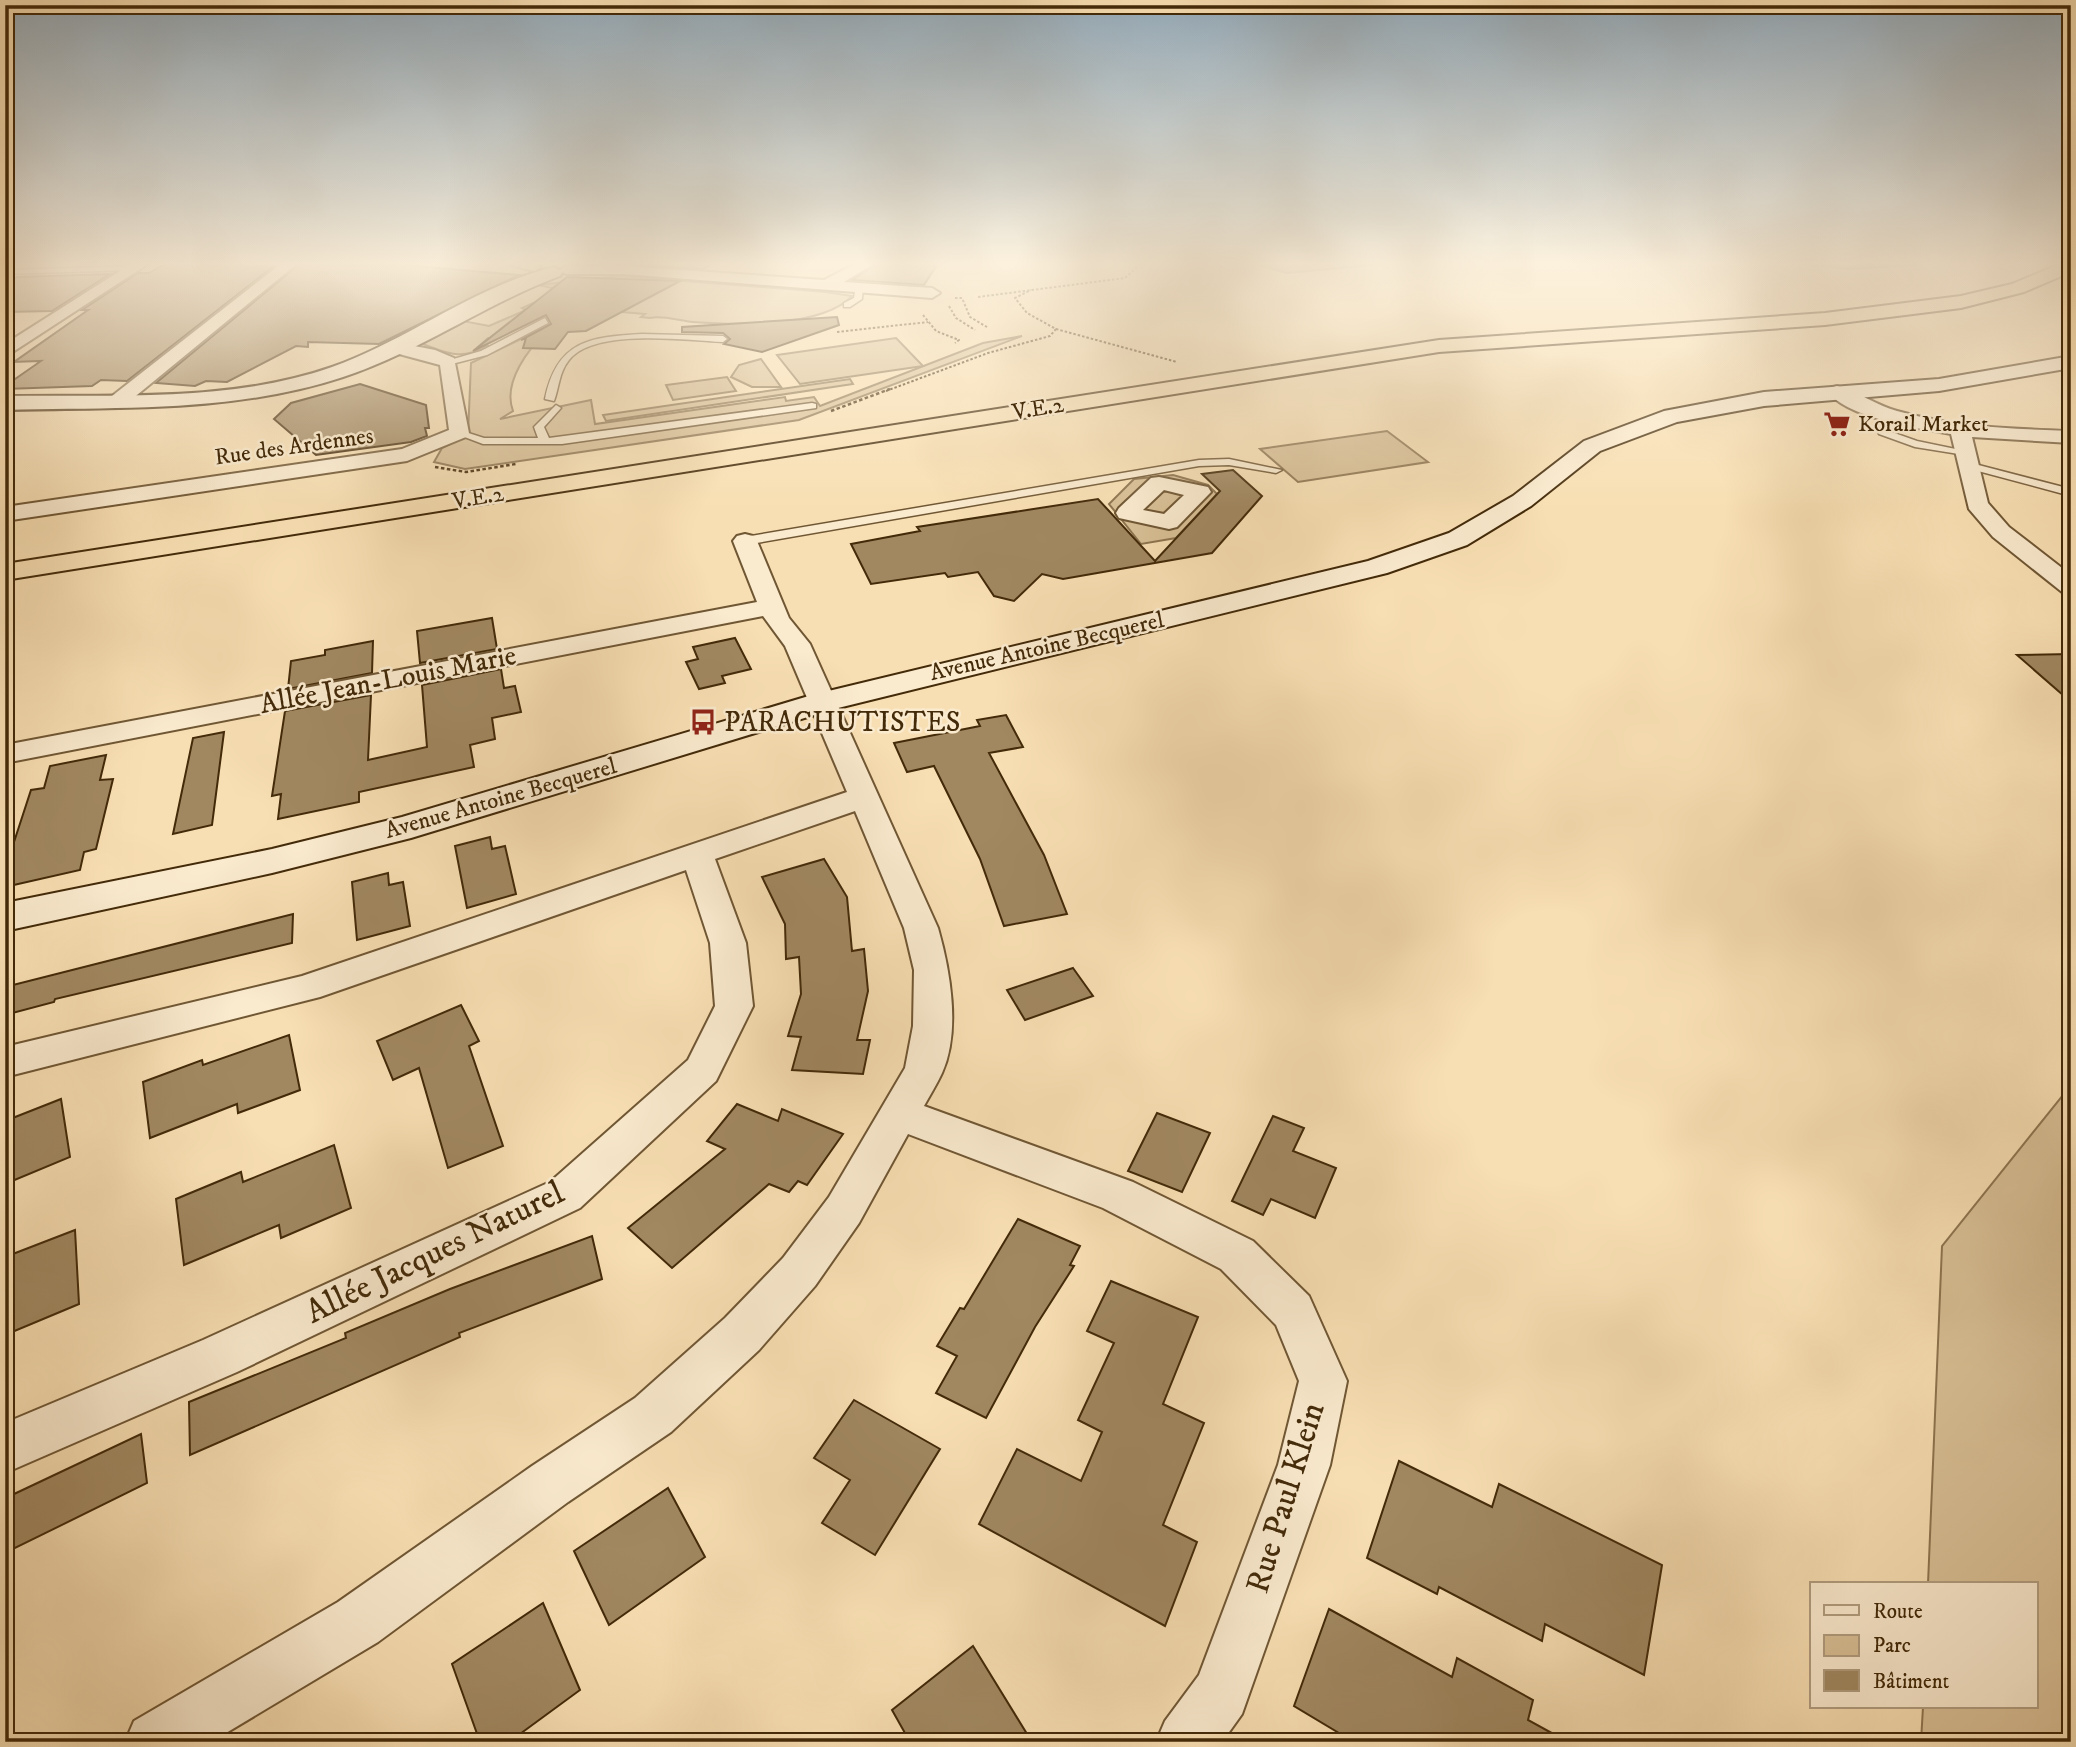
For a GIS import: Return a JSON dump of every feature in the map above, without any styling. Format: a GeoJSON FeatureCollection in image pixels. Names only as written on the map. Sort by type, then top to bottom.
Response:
{"type":"FeatureCollection","features":[{"type":"Feature","properties":{"kind":"highway","name":"V.E.2"},"geometry":{"type":"LineString","coordinates":[[55,574],[1439,346],[1473,344]]}},
{"type":"Feature","properties":{"kind":"highway","name":"V.E.2"},"geometry":{"type":"LineString","coordinates":[[5,572],[55,574],[1453,359],[1642,344]]}},
{"type":"Feature","properties":{"kind":"highway"},"geometry":{"type":"LineString","coordinates":[[5,566],[55,574]]}},
{"type":"Feature","properties":{"kind":"highway"},"geometry":{"type":"LineString","coordinates":[[5,593],[55,574]]}},
{"type":"Feature","properties":{"kind":"street"},"geometry":{"type":"LineString","coordinates":[[119,400],[190,344]]}},
{"type":"Feature","properties":{"kind":"street"},"geometry":{"type":"LineString","coordinates":[[5,403],[240,393],[292,384],[336,372],[401,344]]}},
{"type":"Feature","properties":{"kind":"street"},"geometry":{"type":"LineString","coordinates":[[394,347],[448,362],[459,433]]}},
{"type":"Feature","properties":{"kind":"street","name":"Avenue Antoine Becquerel"},"geometry":{"type":"LineString","coordinates":[[5,917],[272,861],[411,826],[823,702],[1377,567],[1458,540],[1486,525],[1522,501],[1592,446],[1634,428],[1722,405],[1939,385],[2071,362]]}},
{"type":"Feature","properties":{"kind":"street"},"geometry":{"type":"LineString","coordinates":[[1837,393],[1852,402],[1883,413],[1960,429],[2071,437]]}},
{"type":"Feature","properties":{"kind":"street"},"geometry":{"type":"LineString","coordinates":[[1960,429],[1977,504],[2001,532],[2071,587]]}},
{"type":"Feature","properties":{"kind":"street","name":"Rue des Ardennes"},"geometry":{"type":"LineString","coordinates":[[5,514],[407,455],[459,433]]}},
{"type":"Feature","properties":{"kind":"street"},"geometry":{"type":"LineString","coordinates":[[155,1742],[358,1622],[550,1484],[653,1415],[742,1334],[799,1272],[844,1210],[924,1070],[932,1026],[932,970],[921,928],[823,702],[796,644],[777,620],[745,541]]}},
{"type":"Feature","properties":{"kind":"street","name":"Allée Jean-Louis Marie"},"geometry":{"type":"LineString","coordinates":[[5,754],[771,607]]}},
{"type":"Feature","properties":{"kind":"street"},"geometry":{"type":"LineString","coordinates":[[5,1062],[307,988],[863,797]]}},
{"type":"Feature","properties":{"kind":"street","name":"Allée Jacques Naturel"},"geometry":{"type":"LineString","coordinates":[[5,1448],[220,1356],[565,1195],[702,1070],[734,1006],[728,943],[697,854]]}},
{"type":"Feature","properties":{"kind":"street","name":"Rue Paul Klein"},"geometry":{"type":"LineString","coordinates":[[900,1114],[1130,1201],[1237,1255],[1293,1311],[1323,1381],[1304,1465],[1221,1693],[1186,1742]]}},
{"type":"Feature","properties":{"kind":"lane"},"geometry":{"type":"LineString","coordinates":[[448,362],[484,354],[503,344]]}},
{"type":"Feature","properties":{"kind":"lane"},"geometry":{"type":"LineString","coordinates":[[545,441],[539,427],[553,404],[553,378],[569,353],[593,344]]}},
{"type":"Feature","properties":{"kind":"lane"},"geometry":{"type":"LineString","coordinates":[[459,433],[483,440],[545,441],[812,406]]}},
{"type":"Feature","properties":{"kind":"lane"},"geometry":{"type":"LineString","coordinates":[[1883,432],[2071,492]]}},
{"type":"Feature","properties":{"kind":"lane"},"geometry":{"type":"LineString","coordinates":[[745,541],[1199,463],[1229,462],[1276,470]]}},
{"type":"Feature","properties":{"kind":"green space"},"geometry":{"type":"Polygon","coordinates":[[[423,344],[482,344],[479,346],[487,346],[470,353],[455,354],[423,344]]]}},
{"type":"Feature","properties":{"kind":"green space"},"geometry":{"type":"Polygon","coordinates":[[[512,344],[535,344],[514,378],[511,389],[513,411],[500,419],[591,400],[595,424],[785,397],[786,401],[814,397],[820,406],[982,344],[1002,344],[799,420],[465,469],[434,462],[442,448],[468,435],[471,363],[512,344]]]}},
{"type":"Feature","properties":{"kind":"green space"},"geometry":{"type":"Polygon","coordinates":[[[857,344],[901,344],[923,366],[800,384],[777,355],[857,344]]]}},
{"type":"Feature","properties":{"kind":"green space"},"geometry":{"type":"Polygon","coordinates":[[[761,359],[781,387],[752,387],[731,377],[739,365],[761,359]]]}},
{"type":"Feature","properties":{"kind":"green space"},"geometry":{"type":"Polygon","coordinates":[[[727,377],[736,391],[673,400],[666,385],[727,377]]]}},
{"type":"Feature","properties":{"kind":"green space"},"geometry":{"type":"Polygon","coordinates":[[[850,379],[853,384],[606,421],[603,415],[850,379]]]}},
{"type":"Feature","properties":{"kind":"green space"},"geometry":{"type":"Polygon","coordinates":[[[1387,431],[1428,462],[1298,482],[1260,449],[1387,431]]]}},
{"type":"Feature","properties":{"kind":"green space"},"geometry":{"type":"Polygon","coordinates":[[[1173,475],[1208,485],[1217,494],[1176,538],[1141,544],[1109,504],[1134,479],[1173,475]]]}},
{"type":"Feature","properties":{"kind":"green space"},"geometry":{"type":"Polygon","coordinates":[[[2071,1085],[2071,1742],[1921,1742],[1923,1708],[2038,1708],[2038,1582],[1928,1582],[1942,1246],[2071,1085]]]}},
{"type":"Feature","properties":{"kind":"building"},"geometry":{"type":"Polygon","coordinates":[[[40,344],[175,344],[127,381],[101,380],[92,386],[5,389],[5,386],[41,361],[14,362],[40,344]]]}},
{"type":"Feature","properties":{"kind":"building"},"geometry":{"type":"Polygon","coordinates":[[[204,344],[308,344],[308,347],[296,346],[227,382],[206,381],[195,386],[156,383],[204,344]]]}},
{"type":"Feature","properties":{"kind":"building"},"geometry":{"type":"Polygon","coordinates":[[[524,344],[559,344],[555,349],[523,348],[524,344]]]}},
{"type":"Feature","properties":{"kind":"building"},"geometry":{"type":"Polygon","coordinates":[[[725,344],[786,344],[762,352],[725,344]]]}},
{"type":"Feature","properties":{"kind":"building"},"geometry":{"type":"Polygon","coordinates":[[[360,384],[426,405],[429,428],[425,428],[427,436],[411,442],[316,455],[274,419],[291,403],[360,384]]]}},
{"type":"Feature","properties":{"kind":"building"},"geometry":{"type":"Polygon","coordinates":[[[1233,470],[1262,496],[1212,553],[1063,579],[1042,574],[1014,601],[994,596],[978,572],[948,577],[945,573],[871,584],[851,544],[920,531],[917,527],[1098,499],[1155,561],[1220,491],[1202,474],[1233,470]]]}},
{"type":"Feature","properties":{"kind":"building"},"geometry":{"type":"Polygon","coordinates":[[[492,618],[497,649],[420,663],[417,631],[492,618]]]}},
{"type":"Feature","properties":{"kind":"building"},"geometry":{"type":"Polygon","coordinates":[[[735,638],[751,669],[722,676],[725,683],[699,689],[686,662],[698,659],[693,647],[735,638]]]}},
{"type":"Feature","properties":{"kind":"building"},"geometry":{"type":"Polygon","coordinates":[[[373,641],[372,673],[288,689],[291,661],[325,655],[325,650],[373,641]]]}},
{"type":"Feature","properties":{"kind":"building"},"geometry":{"type":"Polygon","coordinates":[[[2071,654],[2071,702],[2017,655],[2071,654]]]}},
{"type":"Feature","properties":{"kind":"building"},"geometry":{"type":"Polygon","coordinates":[[[501,669],[504,688],[515,686],[521,712],[492,718],[495,739],[470,745],[474,767],[359,792],[359,802],[278,819],[281,794],[272,796],[285,711],[371,695],[368,760],[427,747],[422,685],[501,669]]]}},
{"type":"Feature","properties":{"kind":"building"},"geometry":{"type":"Polygon","coordinates":[[[1006,715],[1023,747],[989,753],[1044,855],[1067,914],[1004,926],[980,859],[934,766],[907,772],[894,743],[980,726],[977,720],[1006,715]]]}},
{"type":"Feature","properties":{"kind":"building"},"geometry":{"type":"Polygon","coordinates":[[[224,732],[212,825],[173,834],[193,738],[224,732]]]}},
{"type":"Feature","properties":{"kind":"building"},"geometry":{"type":"Polygon","coordinates":[[[106,755],[100,780],[113,779],[96,849],[84,852],[80,870],[5,887],[5,844],[14,842],[31,790],[44,788],[50,766],[106,755]]]}},
{"type":"Feature","properties":{"kind":"building"},"geometry":{"type":"Polygon","coordinates":[[[490,837],[492,849],[505,846],[516,894],[467,908],[455,846],[490,837]]]}},
{"type":"Feature","properties":{"kind":"building"},"geometry":{"type":"Polygon","coordinates":[[[824,859],[847,897],[852,951],[864,949],[868,991],[857,1040],[870,1040],[863,1074],[792,1070],[801,1037],[788,1036],[801,994],[799,957],[786,959],[785,924],[762,877],[824,859]]]}},
{"type":"Feature","properties":{"kind":"building"},"geometry":{"type":"Polygon","coordinates":[[[388,873],[389,885],[403,882],[410,926],[357,940],[352,882],[388,873]]]}},
{"type":"Feature","properties":{"kind":"building"},"geometry":{"type":"Polygon","coordinates":[[[293,914],[292,943],[55,999],[54,1002],[5,1015],[5,987],[293,914]]]}},
{"type":"Feature","properties":{"kind":"building"},"geometry":{"type":"Polygon","coordinates":[[[1073,968],[1093,996],[1025,1020],[1007,990],[1073,968]]]}},
{"type":"Feature","properties":{"kind":"building"},"geometry":{"type":"Polygon","coordinates":[[[461,1005],[479,1041],[469,1046],[503,1146],[448,1168],[419,1068],[393,1080],[377,1041],[461,1005]]]}},
{"type":"Feature","properties":{"kind":"building"},"geometry":{"type":"Polygon","coordinates":[[[289,1035],[300,1090],[238,1113],[237,1104],[150,1138],[143,1082],[202,1060],[203,1065],[289,1035]]]}},
{"type":"Feature","properties":{"kind":"building"},"geometry":{"type":"Polygon","coordinates":[[[61,1099],[70,1157],[5,1184],[5,1121],[61,1099]]]}},
{"type":"Feature","properties":{"kind":"building"},"geometry":{"type":"Polygon","coordinates":[[[737,1104],[778,1121],[782,1109],[843,1134],[807,1185],[798,1181],[789,1192],[769,1184],[672,1268],[628,1228],[725,1149],[707,1141],[737,1104]]]}},
{"type":"Feature","properties":{"kind":"building"},"geometry":{"type":"Polygon","coordinates":[[[1157,1113],[1210,1133],[1182,1192],[1128,1171],[1157,1113]]]}},
{"type":"Feature","properties":{"kind":"building"},"geometry":{"type":"Polygon","coordinates":[[[1273,1116],[1304,1128],[1293,1151],[1336,1168],[1315,1218],[1271,1199],[1263,1215],[1232,1201],[1273,1116]]]}},
{"type":"Feature","properties":{"kind":"building"},"geometry":{"type":"Polygon","coordinates":[[[334,1145],[351,1208],[281,1238],[279,1225],[184,1265],[176,1199],[241,1172],[243,1182],[334,1145]]]}},
{"type":"Feature","properties":{"kind":"building"},"geometry":{"type":"Polygon","coordinates":[[[1018,1219],[1080,1246],[1070,1265],[1074,1266],[1035,1327],[986,1418],[936,1393],[957,1356],[937,1346],[960,1308],[964,1309],[1018,1219]]]}},
{"type":"Feature","properties":{"kind":"building"},"geometry":{"type":"Polygon","coordinates":[[[75,1230],[79,1304],[5,1335],[5,1257],[75,1230]]]}},
{"type":"Feature","properties":{"kind":"building"},"geometry":{"type":"Polygon","coordinates":[[[592,1236],[602,1279],[459,1333],[460,1337],[190,1455],[189,1402],[346,1338],[345,1333],[450,1289],[592,1236]]]}},
{"type":"Feature","properties":{"kind":"building"},"geometry":{"type":"Polygon","coordinates":[[[1111,1281],[1198,1317],[1163,1404],[1204,1423],[1163,1525],[1197,1542],[1165,1626],[979,1524],[1017,1449],[1081,1481],[1102,1432],[1078,1420],[1114,1343],[1087,1331],[1111,1281]]]}},
{"type":"Feature","properties":{"kind":"building"},"geometry":{"type":"Polygon","coordinates":[[[854,1400],[940,1449],[875,1555],[822,1523],[850,1480],[814,1458],[854,1400]]]}},
{"type":"Feature","properties":{"kind":"building"},"geometry":{"type":"Polygon","coordinates":[[[141,1434],[147,1483],[13,1549],[12,1495],[141,1434]]]}},
{"type":"Feature","properties":{"kind":"building"},"geometry":{"type":"Polygon","coordinates":[[[1399,1461],[1492,1507],[1499,1484],[1662,1565],[1644,1675],[1545,1624],[1542,1641],[1439,1587],[1437,1594],[1367,1558],[1399,1461]]]}},
{"type":"Feature","properties":{"kind":"building"},"geometry":{"type":"Polygon","coordinates":[[[668,1488],[705,1557],[609,1625],[574,1551],[668,1488]]]}},
{"type":"Feature","properties":{"kind":"building"},"geometry":{"type":"Polygon","coordinates":[[[543,1603],[580,1690],[509,1742],[480,1742],[452,1664],[543,1603]]]}},
{"type":"Feature","properties":{"kind":"building"},"geometry":{"type":"Polygon","coordinates":[[[1329,1609],[1452,1677],[1457,1658],[1533,1700],[1528,1720],[1568,1742],[1354,1742],[1294,1706],[1329,1609]]]}},
{"type":"Feature","properties":{"kind":"building"},"geometry":{"type":"Polygon","coordinates":[[[973,1646],[1032,1742],[910,1742],[892,1710],[973,1646]]]}},
{"type":"Feature","properties":{"kind":"place","name":"Korail Market"},"geometry":{"type":"Point","coordinates":[1837,424]}},
{"type":"Feature","properties":{"kind":"place","name":"PARACHUTISTES"},"geometry":{"type":"Point","coordinates":[703,722]}}]}
